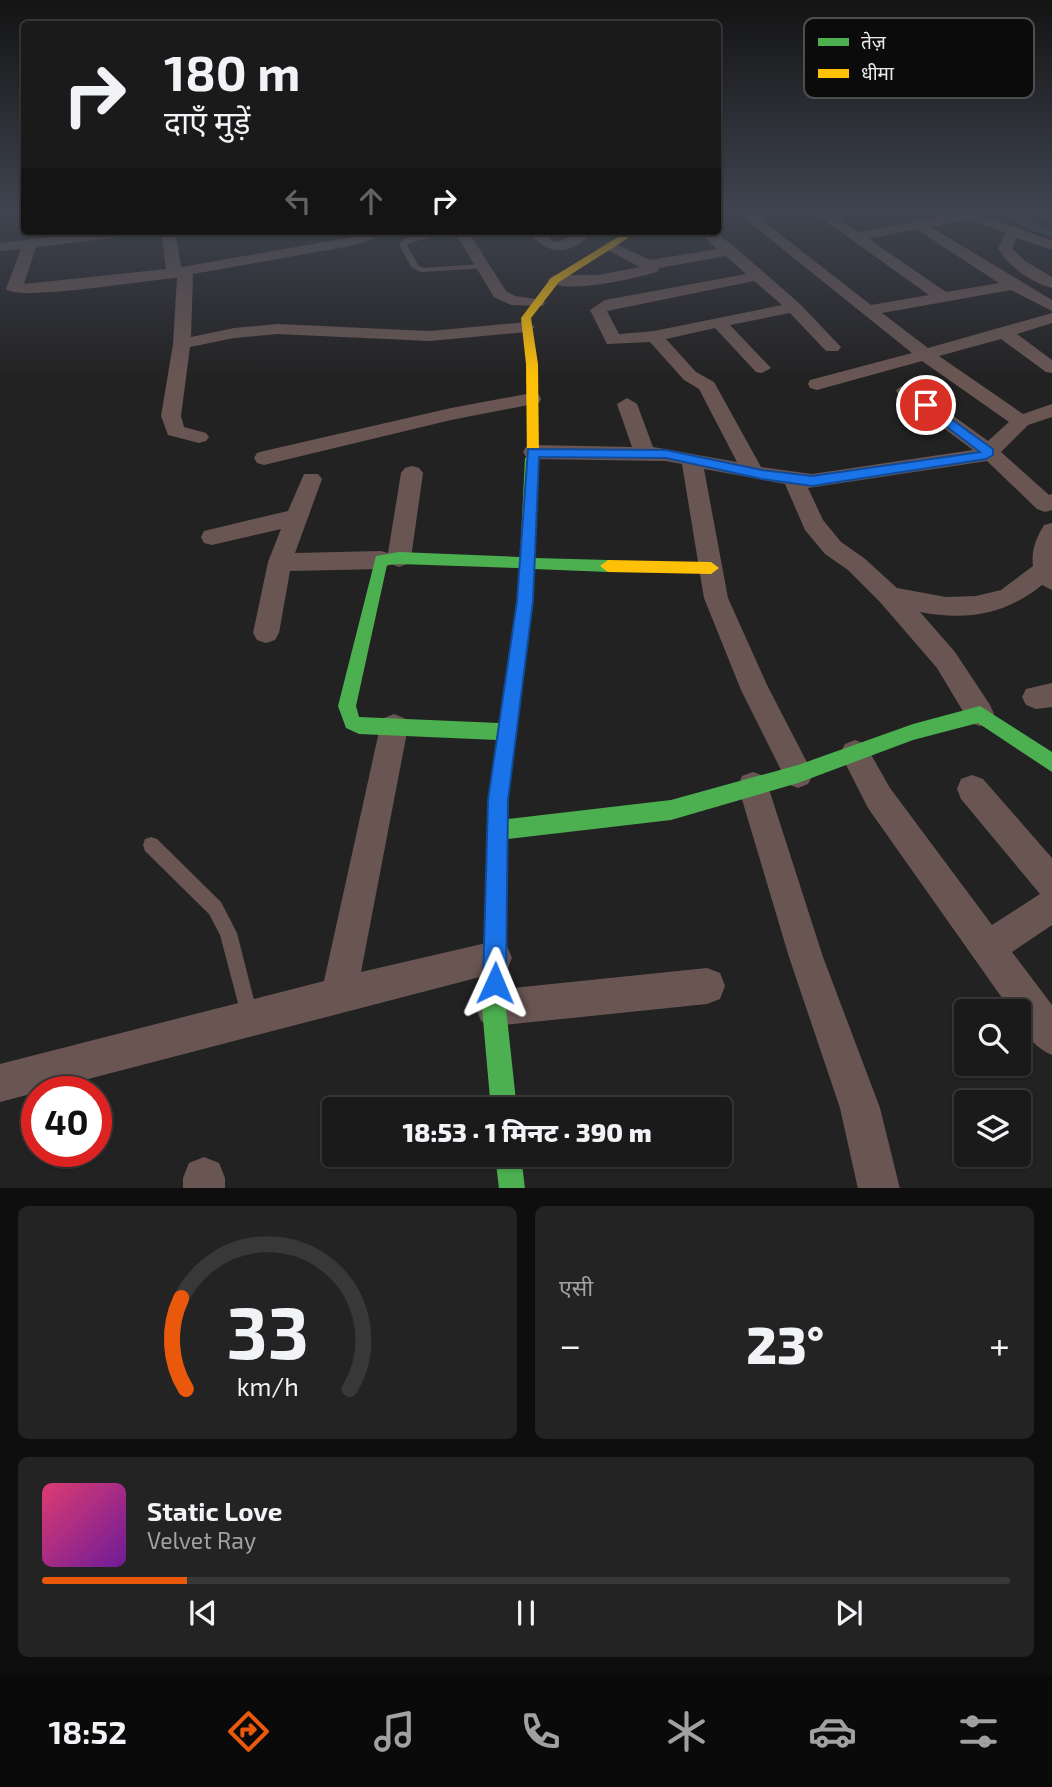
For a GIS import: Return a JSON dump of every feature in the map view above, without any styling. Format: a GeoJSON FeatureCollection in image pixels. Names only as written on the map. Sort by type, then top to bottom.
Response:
{"type":"FeatureCollection","features":[{"type":"Feature","properties":{"kind":"street"},"geometry":{"type":"LineString","coordinates":[[21,265],[9,295],[221,265]]}},
{"type":"Feature","properties":{"kind":"street"},"geometry":{"type":"LineString","coordinates":[[177,265],[181,344],[172,426],[175,431],[199,437]]}},
{"type":"Feature","properties":{"kind":"street"},"geometry":{"type":"LineString","coordinates":[[503,1097],[494,1008],[498,800],[525,601],[533,452],[526,318],[555,280],[579,265]]}},
{"type":"Feature","properties":{"kind":"street"},"geometry":{"type":"LineString","coordinates":[[647,265],[672,291],[762,368]]}},
{"type":"Feature","properties":{"kind":"street"},"geometry":{"type":"LineString","coordinates":[[555,280],[598,280],[658,265]]}},
{"type":"Feature","properties":{"kind":"street"},"geometry":{"type":"LineString","coordinates":[[746,265],[794,307],[832,347]]}},
{"type":"Feature","properties":{"kind":"street"},"geometry":{"type":"LineString","coordinates":[[811,265],[923,353],[1021,421]]}},
{"type":"Feature","properties":{"kind":"street"},"geometry":{"type":"LineString","coordinates":[[898,265],[943,297]]}},
{"type":"Feature","properties":{"kind":"street"},"geometry":{"type":"LineString","coordinates":[[982,265],[1052,306]]}},
{"type":"Feature","properties":{"kind":"street"},"geometry":{"type":"LineString","coordinates":[[1021,265],[1052,283]]}},
{"type":"Feature","properties":{"kind":"street"},"geometry":{"type":"LineString","coordinates":[[483,266],[495,288],[505,298],[537,303]]}},
{"type":"Feature","properties":{"kind":"street"},"geometry":{"type":"LineString","coordinates":[[757,276],[605,305],[598,310],[613,340],[654,335],[794,307]]}},
{"type":"Feature","properties":{"kind":"street"},"geometry":{"type":"LineString","coordinates":[[868,310],[1013,285]]}},
{"type":"Feature","properties":{"kind":"street"},"geometry":{"type":"LineString","coordinates":[[817,384],[1052,318]]}},
{"type":"Feature","properties":{"kind":"street"},"geometry":{"type":"LineString","coordinates":[[181,344],[234,333],[277,329],[430,336],[527,327]]}},
{"type":"Feature","properties":{"kind":"street"},"geometry":{"type":"LineString","coordinates":[[1004,333],[1052,368]]}},
{"type":"Feature","properties":{"kind":"street"},"geometry":{"type":"LineString","coordinates":[[654,335],[690,376],[707,386],[753,472]]}},
{"type":"Feature","properties":{"kind":"street"},"geometry":{"type":"LineString","coordinates":[[905,390],[989,452],[1050,506]]}},
{"type":"Feature","properties":{"kind":"street"},"geometry":{"type":"LineString","coordinates":[[264,458],[451,414],[532,399]]}},
{"type":"Feature","properties":{"kind":"street"},"geometry":{"type":"LineString","coordinates":[[627,404],[645,454]]}},
{"type":"Feature","properties":{"kind":"street"},"geometry":{"type":"LineString","coordinates":[[533,452],[666,454],[812,481],[986,455],[1021,421],[1052,410]]}},
{"type":"Feature","properties":{"kind":"street"},"geometry":{"type":"LineString","coordinates":[[692,460],[716,597],[755,690],[798,774]]}},
{"type":"Feature","properties":{"kind":"street"},"geometry":{"type":"LineString","coordinates":[[412,473],[347,706],[352,722],[359,726],[507,732]]}},
{"type":"Feature","properties":{"kind":"street"},"geometry":{"type":"LineString","coordinates":[[793,478],[813,524],[833,548],[856,564],[889,595],[946,660],[981,714],[1052,763]]}},
{"type":"Feature","properties":{"kind":"street"},"geometry":{"type":"LineString","coordinates":[[266,633],[280,562],[311,479]]}},
{"type":"Feature","properties":{"kind":"street"},"geometry":{"type":"LineString","coordinates":[[212,537],[297,517]]}},
{"type":"Feature","properties":{"kind":"street"},"geometry":{"type":"LineString","coordinates":[[889,595],[917,603],[973,607],[1005,599],[1048,575],[1044,544],[1052,531]]}},
{"type":"Feature","properties":{"kind":"street"},"geometry":{"type":"LineString","coordinates":[[280,562],[390,559],[527,565],[711,568]]}},
{"type":"Feature","properties":{"kind":"street"},"geometry":{"type":"LineString","coordinates":[[498,830],[671,810],[798,774],[913,732],[981,714]]}},
{"type":"Feature","properties":{"kind":"street"},"geometry":{"type":"LineString","coordinates":[[339,994],[394,727]]}},
{"type":"Feature","properties":{"kind":"street"},"geometry":{"type":"LineString","coordinates":[[855,753],[879,798],[1052,1037]]}},
{"type":"Feature","properties":{"kind":"street"},"geometry":{"type":"LineString","coordinates":[[753,786],[806,957],[860,1108],[879,1188]]}},
{"type":"Feature","properties":{"kind":"street"},"geometry":{"type":"LineString","coordinates":[[972,789],[1052,883]]}},
{"type":"Feature","properties":{"kind":"street"},"geometry":{"type":"LineString","coordinates":[[989,947],[1052,905]]}},
{"type":"Feature","properties":{"kind":"street"},"geometry":{"type":"LineString","coordinates":[[0,1083],[250,1020],[339,994],[495,958]]}},
{"type":"Feature","properties":{"kind":"street"},"geometry":{"type":"LineString","coordinates":[[494,1008],[707,986]]}},
{"type":"Feature","properties":{"kind":"street"},"geometry":{"type":"LineString","coordinates":[[509,1167],[512,1188]]}},
{"type":"Feature","properties":{"kind":"lane"},"geometry":{"type":"LineString","coordinates":[[415,265],[426,271],[483,266]]}},
{"type":"Feature","properties":{"kind":"lane"},"geometry":{"type":"LineString","coordinates":[[151,845],[193,883],[215,908],[228,933],[250,1020]]}},
{"type":"Feature","properties":{"kind":"traffic: fast"},"geometry":{"type":"LineString","coordinates":[[503,1097],[494,1008],[498,800],[525,601],[532,458]]}},
{"type":"Feature","properties":{"kind":"traffic: fast"},"geometry":{"type":"LineString","coordinates":[[507,732],[359,726],[352,722],[347,706],[381,560],[399,558],[608,566]]}},
{"type":"Feature","properties":{"kind":"traffic: fast"},"geometry":{"type":"LineString","coordinates":[[498,830],[671,810],[798,774],[913,732],[980,714],[1052,763]]}},
{"type":"Feature","properties":{"kind":"traffic: fast"},"geometry":{"type":"LineString","coordinates":[[509,1167],[512,1188]]}},
{"type":"Feature","properties":{"kind":"traffic: slow"},"geometry":{"type":"LineString","coordinates":[[532,458],[532,364],[526,318],[555,280],[578,265]]}},
{"type":"Feature","properties":{"kind":"traffic: slow"},"geometry":{"type":"LineString","coordinates":[[608,566],[711,568]]}},
{"type":"Feature","properties":{"kind":"route"},"geometry":{"type":"LineString","coordinates":[[495,983],[498,800],[525,601],[533,452],[666,454],[762,474],[812,481],[986,455],[989,452],[926,405]]}}]}
